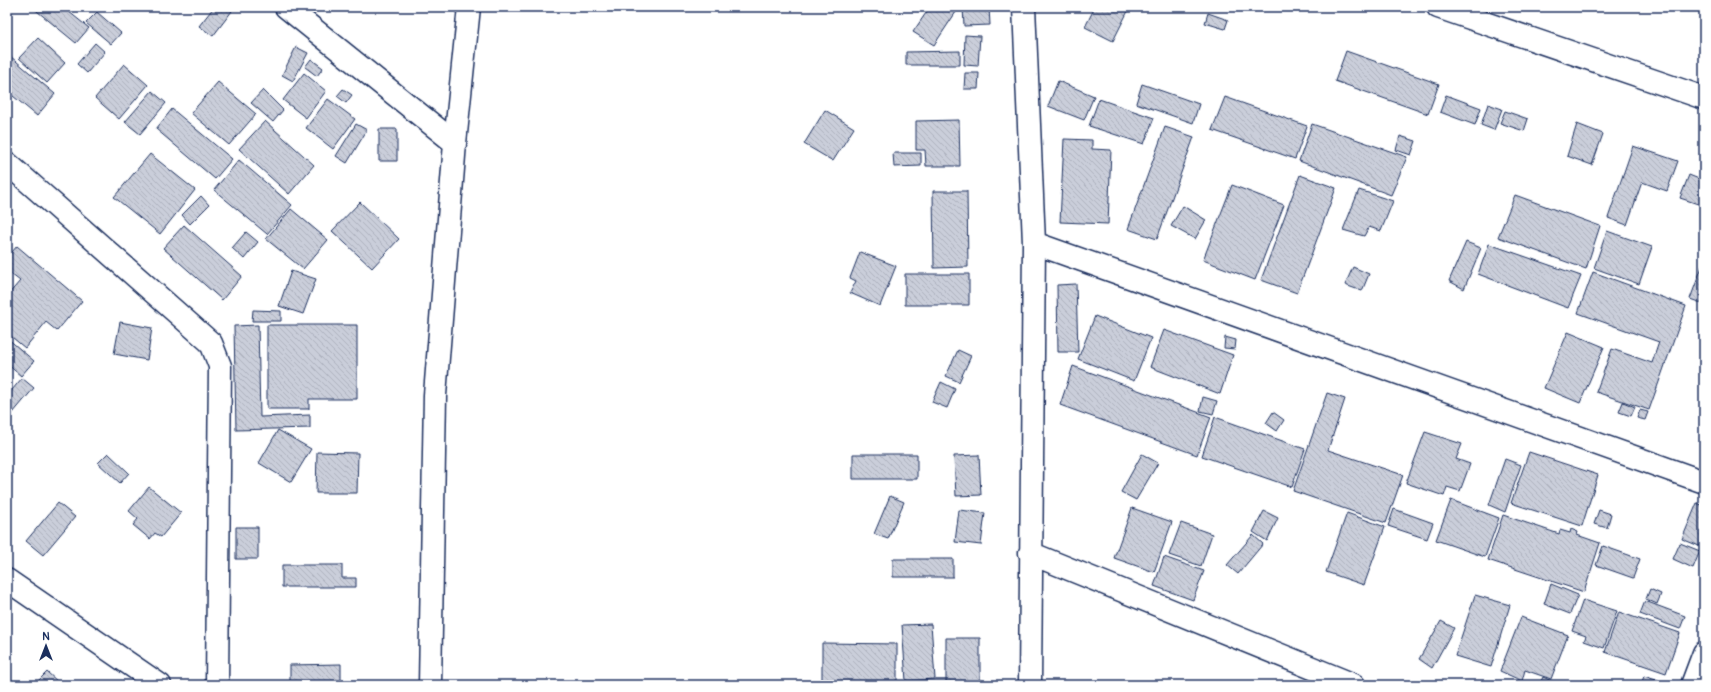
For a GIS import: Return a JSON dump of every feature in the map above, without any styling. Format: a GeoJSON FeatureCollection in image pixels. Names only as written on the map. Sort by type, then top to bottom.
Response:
{"type":"FeatureCollection","features":[{"type":"Feature","properties":{"kind":"street"},"geometry":{"type":"LineString","coordinates":[[286,7],[455,143]]}},
{"type":"Feature","properties":{"kind":"street"},"geometry":{"type":"LineString","coordinates":[[430,685],[435,395],[455,143],[469,7]]}},
{"type":"Feature","properties":{"kind":"street"},"geometry":{"type":"LineString","coordinates":[[1024,7],[1034,243],[1030,685]]}},
{"type":"Feature","properties":{"kind":"street"},"geometry":{"type":"LineString","coordinates":[[1438,7],[1704,98]]}},
{"type":"Feature","properties":{"kind":"street"},"geometry":{"type":"LineString","coordinates":[[7,163],[211,343],[220,366],[217,685]]}},
{"type":"Feature","properties":{"kind":"street"},"geometry":{"type":"LineString","coordinates":[[1034,243],[1704,482]]}},
{"type":"Feature","properties":{"kind":"street"},"geometry":{"type":"LineString","coordinates":[[1030,553],[1354,685]]}},
{"type":"Feature","properties":{"kind":"street"},"geometry":{"type":"LineString","coordinates":[[10,590],[160,685]]}},
{"type":"Feature","properties":{"kind":"street"},"geometry":{"type":"LineString","coordinates":[[1692,685],[1704,653]]}},
{"type":"Feature","properties":{"kind":"building"},"geometry":{"type":"Polygon","coordinates":[[[32,7],[63,7],[89,28],[76,43],[32,7]]]}},
{"type":"Feature","properties":{"kind":"building"},"geometry":{"type":"Polygon","coordinates":[[[214,7],[227,7],[232,11],[213,36],[199,26],[214,7]]]}},
{"type":"Feature","properties":{"kind":"building"},"geometry":{"type":"Polygon","coordinates":[[[930,7],[955,7],[958,9],[934,45],[913,32],[930,7]]]}},
{"type":"Feature","properties":{"kind":"building"},"geometry":{"type":"Polygon","coordinates":[[[963,7],[989,7],[990,25],[964,26],[963,7]]]}},
{"type":"Feature","properties":{"kind":"building"},"geometry":{"type":"Polygon","coordinates":[[[1095,7],[1130,7],[1113,41],[1085,27],[1095,7]]]}},
{"type":"Feature","properties":{"kind":"building"},"geometry":{"type":"Polygon","coordinates":[[[97,12],[121,33],[111,44],[86,23],[97,12]]]}},
{"type":"Feature","properties":{"kind":"building"},"geometry":{"type":"Polygon","coordinates":[[[1208,13],[1228,20],[1225,29],[1205,23],[1208,13]]]}},
{"type":"Feature","properties":{"kind":"building"},"geometry":{"type":"Polygon","coordinates":[[[965,35],[980,36],[978,66],[964,65],[965,35]]]}},
{"type":"Feature","properties":{"kind":"building"},"geometry":{"type":"Polygon","coordinates":[[[38,38],[65,63],[47,83],[19,58],[38,38]]]}},
{"type":"Feature","properties":{"kind":"building"},"geometry":{"type":"Polygon","coordinates":[[[95,43],[105,52],[87,73],[77,64],[95,43]]]}},
{"type":"Feature","properties":{"kind":"building"},"geometry":{"type":"Polygon","coordinates":[[[296,47],[308,53],[293,81],[282,75],[296,47]]]}},
{"type":"Feature","properties":{"kind":"building"},"geometry":{"type":"Polygon","coordinates":[[[960,51],[960,65],[906,65],[906,52],[960,51]]]}},
{"type":"Feature","properties":{"kind":"building"},"geometry":{"type":"Polygon","coordinates":[[[1346,51],[1439,84],[1428,114],[1335,81],[1346,51]]]}},
{"type":"Feature","properties":{"kind":"building"},"geometry":{"type":"Polygon","coordinates":[[[10,56],[55,94],[37,116],[7,91],[7,59],[10,56]]]}},
{"type":"Feature","properties":{"kind":"building"},"geometry":{"type":"Polygon","coordinates":[[[311,59],[323,68],[317,76],[305,67],[311,59]]]}},
{"type":"Feature","properties":{"kind":"building"},"geometry":{"type":"Polygon","coordinates":[[[124,64],[148,85],[119,119],[95,98],[124,64]]]}},
{"type":"Feature","properties":{"kind":"building"},"geometry":{"type":"Polygon","coordinates":[[[304,73],[326,91],[306,118],[283,100],[304,73]]]}},
{"type":"Feature","properties":{"kind":"building"},"geometry":{"type":"Polygon","coordinates":[[[965,73],[979,73],[978,89],[964,89],[965,73]]]}},
{"type":"Feature","properties":{"kind":"building"},"geometry":{"type":"Polygon","coordinates":[[[1058,81],[1094,96],[1084,120],[1048,106],[1058,81]]]}},
{"type":"Feature","properties":{"kind":"building"},"geometry":{"type":"Polygon","coordinates":[[[218,82],[256,114],[229,145],[191,113],[218,82]]]}},
{"type":"Feature","properties":{"kind":"building"},"geometry":{"type":"Polygon","coordinates":[[[1142,84],[1199,104],[1193,123],[1136,103],[1142,84]]]}},
{"type":"Feature","properties":{"kind":"building"},"geometry":{"type":"Polygon","coordinates":[[[343,89],[352,95],[346,103],[337,96],[343,89]]]}},
{"type":"Feature","properties":{"kind":"building"},"geometry":{"type":"Polygon","coordinates":[[[263,90],[283,110],[273,122],[251,103],[263,90]]]}},
{"type":"Feature","properties":{"kind":"building"},"geometry":{"type":"Polygon","coordinates":[[[152,91],[166,103],[140,134],[125,122],[152,91]]]}},
{"type":"Feature","properties":{"kind":"building"},"geometry":{"type":"Polygon","coordinates":[[[1446,95],[1481,108],[1475,125],[1440,112],[1446,95]]]}},
{"type":"Feature","properties":{"kind":"building"},"geometry":{"type":"Polygon","coordinates":[[[1225,97],[1307,126],[1295,159],[1212,130],[1225,97]]]}},
{"type":"Feature","properties":{"kind":"building"},"geometry":{"type":"Polygon","coordinates":[[[328,99],[355,119],[333,149],[306,128],[328,99]]]}},
{"type":"Feature","properties":{"kind":"building"},"geometry":{"type":"Polygon","coordinates":[[[1099,99],[1154,118],[1144,144],[1089,126],[1099,99]]]}},
{"type":"Feature","properties":{"kind":"building"},"geometry":{"type":"Polygon","coordinates":[[[1488,104],[1502,109],[1494,130],[1481,125],[1488,104]]]}},
{"type":"Feature","properties":{"kind":"building"},"geometry":{"type":"Polygon","coordinates":[[[172,109],[232,159],[215,179],[156,129],[172,109]]]}},
{"type":"Feature","properties":{"kind":"building"},"geometry":{"type":"Polygon","coordinates":[[[825,110],[854,128],[833,161],[804,144],[825,110]]]}},
{"type":"Feature","properties":{"kind":"building"},"geometry":{"type":"Polygon","coordinates":[[[1505,111],[1528,119],[1524,131],[1500,123],[1505,111]]]}},
{"type":"Feature","properties":{"kind":"building"},"geometry":{"type":"Polygon","coordinates":[[[959,120],[960,166],[926,166],[925,150],[916,150],[916,121],[959,120]]]}},
{"type":"Feature","properties":{"kind":"building"},"geometry":{"type":"Polygon","coordinates":[[[265,121],[314,165],[289,194],[239,149],[265,121]]]}},
{"type":"Feature","properties":{"kind":"building"},"geometry":{"type":"Polygon","coordinates":[[[356,124],[367,130],[347,163],[336,156],[356,124]]]}},
{"type":"Feature","properties":{"kind":"building"},"geometry":{"type":"Polygon","coordinates":[[[1312,124],[1407,157],[1391,195],[1299,161],[1312,124]]]}},
{"type":"Feature","properties":{"kind":"building"},"geometry":{"type":"Polygon","coordinates":[[[1577,124],[1603,134],[1592,165],[1567,156],[1577,124]]]}},
{"type":"Feature","properties":{"kind":"building"},"geometry":{"type":"Polygon","coordinates":[[[1165,127],[1194,137],[1157,239],[1128,229],[1165,127]]]}},
{"type":"Feature","properties":{"kind":"building"},"geometry":{"type":"Polygon","coordinates":[[[379,129],[397,129],[397,161],[379,161],[379,129]]]}},
{"type":"Feature","properties":{"kind":"building"},"geometry":{"type":"Polygon","coordinates":[[[1400,136],[1416,141],[1411,155],[1396,150],[1400,136]]]}},
{"type":"Feature","properties":{"kind":"building"},"geometry":{"type":"Polygon","coordinates":[[[1064,139],[1092,140],[1092,149],[1111,150],[1108,224],[1060,222],[1064,139]]]}},
{"type":"Feature","properties":{"kind":"building"},"geometry":{"type":"Polygon","coordinates":[[[1633,146],[1678,161],[1667,191],[1642,182],[1627,225],[1608,218],[1633,146]]]}},
{"type":"Feature","properties":{"kind":"building"},"geometry":{"type":"Polygon","coordinates":[[[893,153],[921,153],[921,166],[894,167],[893,153]]]}},
{"type":"Feature","properties":{"kind":"building"},"geometry":{"type":"Polygon","coordinates":[[[150,154],[195,190],[160,234],[114,197],[150,154]]]}},
{"type":"Feature","properties":{"kind":"building"},"geometry":{"type":"Polygon","coordinates":[[[239,160],[292,205],[267,234],[214,190],[239,160]]]}},
{"type":"Feature","properties":{"kind":"building"},"geometry":{"type":"Polygon","coordinates":[[[1300,175],[1336,188],[1297,293],[1261,280],[1300,175]]]}},
{"type":"Feature","properties":{"kind":"building"},"geometry":{"type":"Polygon","coordinates":[[[1689,175],[1704,181],[1704,206],[1680,198],[1689,175]]]}},
{"type":"Feature","properties":{"kind":"building"},"geometry":{"type":"Polygon","coordinates":[[[1232,185],[1284,205],[1255,280],[1203,260],[1232,185]]]}},
{"type":"Feature","properties":{"kind":"building"},"geometry":{"type":"Polygon","coordinates":[[[1359,190],[1393,201],[1381,231],[1369,227],[1364,236],[1343,230],[1359,190]]]}},
{"type":"Feature","properties":{"kind":"building"},"geometry":{"type":"Polygon","coordinates":[[[933,191],[967,191],[968,267],[934,268],[933,191]]]}},
{"type":"Feature","properties":{"kind":"building"},"geometry":{"type":"Polygon","coordinates":[[[1515,195],[1600,226],[1586,269],[1498,237],[1515,195]]]}},
{"type":"Feature","properties":{"kind":"building"},"geometry":{"type":"Polygon","coordinates":[[[201,196],[209,205],[190,224],[182,215],[201,196]]]}},
{"type":"Feature","properties":{"kind":"building"},"geometry":{"type":"Polygon","coordinates":[[[360,202],[399,239],[372,268],[332,231],[360,202]]]}},
{"type":"Feature","properties":{"kind":"building"},"geometry":{"type":"Polygon","coordinates":[[[1183,206],[1206,220],[1195,239],[1171,226],[1183,206]]]}},
{"type":"Feature","properties":{"kind":"building"},"geometry":{"type":"Polygon","coordinates":[[[291,209],[328,240],[303,269],[266,239],[291,209]]]}},
{"type":"Feature","properties":{"kind":"building"},"geometry":{"type":"Polygon","coordinates":[[[184,225],[242,276],[222,300],[163,248],[184,225]]]}},
{"type":"Feature","properties":{"kind":"building"},"geometry":{"type":"Polygon","coordinates":[[[1607,231],[1652,247],[1639,284],[1594,268],[1607,231]]]}},
{"type":"Feature","properties":{"kind":"building"},"geometry":{"type":"Polygon","coordinates":[[[246,232],[258,242],[244,259],[232,248],[246,232]]]}},
{"type":"Feature","properties":{"kind":"building"},"geometry":{"type":"Polygon","coordinates":[[[1466,242],[1481,248],[1464,289],[1449,281],[1466,242]]]}},
{"type":"Feature","properties":{"kind":"building"},"geometry":{"type":"Polygon","coordinates":[[[1489,244],[1581,276],[1568,308],[1478,274],[1489,244]]]}},
{"type":"Feature","properties":{"kind":"building"},"geometry":{"type":"Polygon","coordinates":[[[17,246],[82,301],[57,331],[46,322],[25,348],[7,333],[7,296],[20,281],[7,271],[7,258],[17,246]]]}},
{"type":"Feature","properties":{"kind":"building"},"geometry":{"type":"Polygon","coordinates":[[[860,252],[896,266],[880,306],[850,293],[856,281],[850,278],[860,252]]]}},
{"type":"Feature","properties":{"kind":"building"},"geometry":{"type":"Polygon","coordinates":[[[1703,264],[1704,265],[1704,304],[1690,299],[1703,264]]]}},
{"type":"Feature","properties":{"kind":"building"},"geometry":{"type":"Polygon","coordinates":[[[1353,267],[1369,274],[1362,291],[1345,285],[1353,267]]]}},
{"type":"Feature","properties":{"kind":"building"},"geometry":{"type":"Polygon","coordinates":[[[291,271],[316,279],[303,314],[279,306],[291,271]]]}},
{"type":"Feature","properties":{"kind":"building"},"geometry":{"type":"Polygon","coordinates":[[[1593,272],[1686,306],[1649,410],[1596,392],[1612,349],[1652,363],[1659,342],[1578,313],[1593,272]]]}},
{"type":"Feature","properties":{"kind":"building"},"geometry":{"type":"Polygon","coordinates":[[[905,274],[969,274],[969,305],[905,305],[905,274]]]}},
{"type":"Feature","properties":{"kind":"building"},"geometry":{"type":"Polygon","coordinates":[[[1076,284],[1078,352],[1058,352],[1057,285],[1076,284]]]}},
{"type":"Feature","properties":{"kind":"building"},"geometry":{"type":"Polygon","coordinates":[[[253,310],[281,311],[281,321],[252,321],[253,310]]]}},
{"type":"Feature","properties":{"kind":"building"},"geometry":{"type":"Polygon","coordinates":[[[1095,316],[1151,338],[1134,381],[1078,359],[1095,316]]]}},
{"type":"Feature","properties":{"kind":"building"},"geometry":{"type":"Polygon","coordinates":[[[120,322],[152,328],[147,360],[114,354],[120,322]]]}},
{"type":"Feature","properties":{"kind":"building"},"geometry":{"type":"Polygon","coordinates":[[[258,325],[260,417],[310,415],[310,428],[236,430],[234,326],[258,325]]]}},
{"type":"Feature","properties":{"kind":"building"},"geometry":{"type":"Polygon","coordinates":[[[267,325],[357,325],[357,399],[309,399],[309,409],[267,409],[267,325]]]}},
{"type":"Feature","properties":{"kind":"building"},"geometry":{"type":"Polygon","coordinates":[[[1164,330],[1233,355],[1220,394],[1150,367],[1164,330]]]}},
{"type":"Feature","properties":{"kind":"building"},"geometry":{"type":"Polygon","coordinates":[[[1568,332],[1604,347],[1580,403],[1544,388],[1568,332]]]}},
{"type":"Feature","properties":{"kind":"building"},"geometry":{"type":"Polygon","coordinates":[[[1225,337],[1236,340],[1235,349],[1224,348],[1225,337]]]}},
{"type":"Feature","properties":{"kind":"building"},"geometry":{"type":"Polygon","coordinates":[[[7,338],[34,361],[21,376],[7,364],[7,338]]]}},
{"type":"Feature","properties":{"kind":"building"},"geometry":{"type":"Polygon","coordinates":[[[958,350],[971,356],[959,382],[946,376],[958,350]]]}},
{"type":"Feature","properties":{"kind":"building"},"geometry":{"type":"Polygon","coordinates":[[[1073,366],[1211,417],[1197,455],[1060,405],[1073,366]]]}},
{"type":"Feature","properties":{"kind":"building"},"geometry":{"type":"Polygon","coordinates":[[[22,378],[34,388],[7,420],[7,396],[22,378]]]}},
{"type":"Feature","properties":{"kind":"building"},"geometry":{"type":"Polygon","coordinates":[[[941,382],[955,389],[947,408],[932,402],[941,382]]]}},
{"type":"Feature","properties":{"kind":"building"},"geometry":{"type":"Polygon","coordinates":[[[1327,393],[1345,399],[1328,450],[1403,475],[1386,523],[1293,491],[1327,393]]]}},
{"type":"Feature","properties":{"kind":"building"},"geometry":{"type":"Polygon","coordinates":[[[1203,397],[1217,401],[1213,414],[1200,411],[1203,397]]]}},
{"type":"Feature","properties":{"kind":"building"},"geometry":{"type":"Polygon","coordinates":[[[1623,402],[1635,407],[1631,416],[1619,412],[1623,402]]]}},
{"type":"Feature","properties":{"kind":"building"},"geometry":{"type":"Polygon","coordinates":[[[1640,410],[1648,412],[1645,420],[1637,418],[1640,410]]]}},
{"type":"Feature","properties":{"kind":"building"},"geometry":{"type":"Polygon","coordinates":[[[1273,412],[1284,420],[1277,431],[1266,423],[1273,412]]]}},
{"type":"Feature","properties":{"kind":"building"},"geometry":{"type":"Polygon","coordinates":[[[1215,417],[1305,449],[1292,487],[1202,456],[1215,417]]]}},
{"type":"Feature","properties":{"kind":"building"},"geometry":{"type":"Polygon","coordinates":[[[278,430],[311,449],[291,482],[259,463],[278,430]]]}},
{"type":"Feature","properties":{"kind":"building"},"geometry":{"type":"Polygon","coordinates":[[[1425,432],[1462,444],[1456,459],[1470,464],[1460,491],[1447,487],[1444,496],[1406,483],[1425,432]]]}},
{"type":"Feature","properties":{"kind":"building"},"geometry":{"type":"Polygon","coordinates":[[[317,452],[358,453],[357,493],[316,493],[317,452]]]}},
{"type":"Feature","properties":{"kind":"building"},"geometry":{"type":"Polygon","coordinates":[[[1529,452],[1598,475],[1582,526],[1511,503],[1529,452]]]}},
{"type":"Feature","properties":{"kind":"building"},"geometry":{"type":"Polygon","coordinates":[[[108,453],[129,473],[120,483],[98,463],[108,453]]]}},
{"type":"Feature","properties":{"kind":"building"},"geometry":{"type":"Polygon","coordinates":[[[853,454],[917,454],[917,479],[853,479],[853,454]]]}},
{"type":"Feature","properties":{"kind":"building"},"geometry":{"type":"Polygon","coordinates":[[[1142,454],[1158,463],[1136,500],[1121,492],[1142,454]]]}},
{"type":"Feature","properties":{"kind":"building"},"geometry":{"type":"Polygon","coordinates":[[[979,455],[981,495],[956,496],[954,456],[979,455]]]}},
{"type":"Feature","properties":{"kind":"building"},"geometry":{"type":"Polygon","coordinates":[[[1505,459],[1521,465],[1505,512],[1489,505],[1505,459]]]}},
{"type":"Feature","properties":{"kind":"building"},"geometry":{"type":"Polygon","coordinates":[[[149,487],[181,513],[161,537],[155,533],[150,539],[133,525],[138,519],[129,511],[149,487]]]}},
{"type":"Feature","properties":{"kind":"building"},"geometry":{"type":"Polygon","coordinates":[[[890,496],[904,502],[888,539],[874,534],[890,496]]]}},
{"type":"Feature","properties":{"kind":"building"},"geometry":{"type":"Polygon","coordinates":[[[1451,500],[1499,518],[1485,557],[1436,540],[1451,500]]]}},
{"type":"Feature","properties":{"kind":"building"},"geometry":{"type":"Polygon","coordinates":[[[58,503],[75,517],[43,555],[26,541],[58,503]]]}},
{"type":"Feature","properties":{"kind":"building"},"geometry":{"type":"Polygon","coordinates":[[[1697,503],[1704,506],[1704,548],[1682,539],[1697,503]]]}},
{"type":"Feature","properties":{"kind":"building"},"geometry":{"type":"Polygon","coordinates":[[[1132,508],[1172,522],[1154,572],[1114,558],[1132,508]]]}},
{"type":"Feature","properties":{"kind":"building"},"geometry":{"type":"Polygon","coordinates":[[[1394,509],[1433,523],[1427,539],[1388,526],[1394,509]]]}},
{"type":"Feature","properties":{"kind":"building"},"geometry":{"type":"Polygon","coordinates":[[[959,510],[985,513],[981,545],[955,542],[959,510]]]}},
{"type":"Feature","properties":{"kind":"building"},"geometry":{"type":"Polygon","coordinates":[[[1599,510],[1611,514],[1607,528],[1594,524],[1599,510]]]}},
{"type":"Feature","properties":{"kind":"building"},"geometry":{"type":"Polygon","coordinates":[[[1264,511],[1278,518],[1267,541],[1253,532],[1264,511]]]}},
{"type":"Feature","properties":{"kind":"building"},"geometry":{"type":"Polygon","coordinates":[[[1347,513],[1385,527],[1364,585],[1326,572],[1347,513]]]}},
{"type":"Feature","properties":{"kind":"building"},"geometry":{"type":"Polygon","coordinates":[[[1503,515],[1559,534],[1560,530],[1570,533],[1571,529],[1578,532],[1577,535],[1600,543],[1584,592],[1488,560],[1503,515]]]}},
{"type":"Feature","properties":{"kind":"building"},"geometry":{"type":"Polygon","coordinates":[[[1181,523],[1212,534],[1201,566],[1169,555],[1181,523]]]}},
{"type":"Feature","properties":{"kind":"building"},"geometry":{"type":"Polygon","coordinates":[[[236,527],[258,527],[258,559],[236,559],[236,527]]]}},
{"type":"Feature","properties":{"kind":"building"},"geometry":{"type":"Polygon","coordinates":[[[1253,535],[1263,544],[1238,574],[1227,565],[1253,535]]]}},
{"type":"Feature","properties":{"kind":"building"},"geometry":{"type":"Polygon","coordinates":[[[1680,543],[1700,551],[1693,568],[1673,559],[1680,543]]]}},
{"type":"Feature","properties":{"kind":"building"},"geometry":{"type":"Polygon","coordinates":[[[1603,546],[1640,559],[1633,578],[1596,565],[1603,546]]]}},
{"type":"Feature","properties":{"kind":"building"},"geometry":{"type":"Polygon","coordinates":[[[1164,557],[1204,571],[1193,600],[1154,586],[1164,557]]]}},
{"type":"Feature","properties":{"kind":"building"},"geometry":{"type":"Polygon","coordinates":[[[893,559],[953,559],[953,577],[893,577],[893,559]]]}},
{"type":"Feature","properties":{"kind":"building"},"geometry":{"type":"Polygon","coordinates":[[[282,565],[342,565],[342,578],[356,578],[356,587],[282,587],[282,565]]]}},
{"type":"Feature","properties":{"kind":"building"},"geometry":{"type":"Polygon","coordinates":[[[1551,584],[1578,595],[1570,614],[1544,604],[1551,584]]]}},
{"type":"Feature","properties":{"kind":"building"},"geometry":{"type":"Polygon","coordinates":[[[1650,589],[1661,594],[1657,604],[1646,599],[1650,589]]]}},
{"type":"Feature","properties":{"kind":"building"},"geometry":{"type":"Polygon","coordinates":[[[1475,595],[1510,605],[1491,667],[1455,656],[1475,595]]]}},
{"type":"Feature","properties":{"kind":"building"},"geometry":{"type":"Polygon","coordinates":[[[1583,600],[1617,611],[1604,648],[1584,641],[1586,636],[1572,631],[1583,600]]]}},
{"type":"Feature","properties":{"kind":"building"},"geometry":{"type":"Polygon","coordinates":[[[1645,601],[1685,616],[1680,629],[1640,614],[1645,601]]]}},
{"type":"Feature","properties":{"kind":"building"},"geometry":{"type":"Polygon","coordinates":[[[1619,612],[1680,633],[1666,673],[1605,652],[1619,612]]]}},
{"type":"Feature","properties":{"kind":"building"},"geometry":{"type":"Polygon","coordinates":[[[1521,617],[1568,635],[1551,679],[1525,670],[1522,681],[1500,671],[1521,617]]]}},
{"type":"Feature","properties":{"kind":"building"},"geometry":{"type":"Polygon","coordinates":[[[1441,621],[1454,628],[1432,668],[1419,659],[1441,621]]]}},
{"type":"Feature","properties":{"kind":"building"},"geometry":{"type":"Polygon","coordinates":[[[931,624],[935,679],[906,681],[902,625],[931,624]]]}},
{"type":"Feature","properties":{"kind":"building"},"geometry":{"type":"Polygon","coordinates":[[[946,638],[980,638],[980,682],[946,682],[946,638]]]}},
{"type":"Feature","properties":{"kind":"building"},"geometry":{"type":"Polygon","coordinates":[[[822,643],[897,644],[897,684],[822,683],[822,643]]]}},
{"type":"Feature","properties":{"kind":"building"},"geometry":{"type":"Polygon","coordinates":[[[341,664],[341,685],[290,685],[290,665],[341,664]]]}},
{"type":"Feature","properties":{"kind":"building"},"geometry":{"type":"Polygon","coordinates":[[[47,672],[58,682],[55,685],[39,685],[36,683],[47,672]]]}},
{"type":"Feature","properties":{"kind":"building"},"geometry":{"type":"Polygon","coordinates":[[[1644,676],[1665,683],[1664,685],[1641,685],[1644,676]]]}},
{"type":"Feature","properties":{"kind":"building"},"geometry":{"type":"Polygon","coordinates":[[[1543,677],[1560,685],[1539,685],[1543,677]]]}}]}
